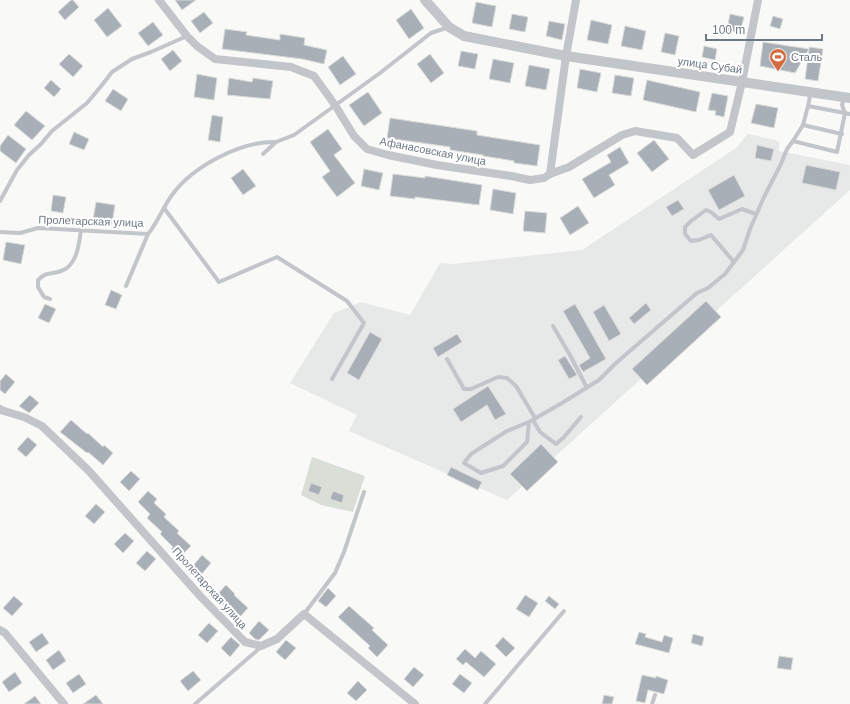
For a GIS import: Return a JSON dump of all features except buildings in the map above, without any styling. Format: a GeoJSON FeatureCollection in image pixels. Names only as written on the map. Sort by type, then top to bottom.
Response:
{"type":"FeatureCollection","features":[{"type":"Feature","properties":{"kind":"street","name":"Афанасовская улица"},"geometry":{"type":"LineString","coordinates":[[159,0],[187,36],[197,46],[215,59],[291,67],[314,76],[335,105],[354,136],[368,149],[388,155],[437,165],[530,180],[544,178],[550,174],[569,167],[622,135],[635,131],[677,138],[693,156],[730,132],[742,82]]}},
{"type":"Feature","properties":{"kind":"street","name":"улица Субай"},"geometry":{"type":"LineString","coordinates":[[425,0],[449,27],[464,36],[566,56],[847,97]]}},
{"type":"Feature","properties":{"kind":"street"},"geometry":{"type":"LineString","coordinates":[[550,174],[566,56],[576,0]]}},
{"type":"Feature","properties":{"kind":"street"},"geometry":{"type":"LineString","coordinates":[[742,82],[758,0]]}},
{"type":"Feature","properties":{"kind":"street","name":"Пролетарская улица"},"geometry":{"type":"LineString","coordinates":[[0,408],[1,410],[24,416],[42,426],[90,471],[201,597],[245,642],[261,646]]}},
{"type":"Feature","properties":{"kind":"street"},"geometry":{"type":"LineString","coordinates":[[261,646],[277,639],[304,614],[415,704]]}},
{"type":"Feature","properties":{"kind":"street"},"geometry":{"type":"LineString","coordinates":[[0,630],[64,704]]}},
{"type":"Feature","properties":{"kind":"lane"},"geometry":{"type":"LineString","coordinates":[[148,234],[156,225],[173,194],[199,169],[224,155],[247,146],[263,142],[276,142],[294,135],[380,73],[431,33],[449,27]]}},
{"type":"Feature","properties":{"kind":"lane"},"geometry":{"type":"LineString","coordinates":[[0,201],[17,170],[29,155],[52,131],[87,103],[112,72],[132,59],[187,36]]}},
{"type":"Feature","properties":{"kind":"lane"},"geometry":{"type":"LineString","coordinates":[[532,420],[527,442],[504,466],[481,473],[464,463],[471,454],[507,431],[532,420],[599,380],[616,363],[697,294],[708,288],[725,274],[743,250],[756,214],[787,150],[803,125],[811,92]]}},
{"type":"Feature","properties":{"kind":"lane"},"geometry":{"type":"LineString","coordinates":[[793,141],[837,152],[842,134],[845,113],[842,105],[847,97]]}},
{"type":"Feature","properties":{"kind":"lane"},"geometry":{"type":"LineString","coordinates":[[808,106],[850,114]]}},
{"type":"Feature","properties":{"kind":"lane"},"geometry":{"type":"LineString","coordinates":[[803,125],[842,134]]}},
{"type":"Feature","properties":{"kind":"lane"},"geometry":{"type":"LineString","coordinates":[[263,154],[276,142]]}},
{"type":"Feature","properties":{"kind":"lane"},"geometry":{"type":"LineString","coordinates":[[164,208],[219,282],[277,257],[347,301],[364,323],[332,379]]}},
{"type":"Feature","properties":{"kind":"lane"},"geometry":{"type":"LineString","coordinates":[[734,262],[711,235],[699,240],[691,241],[684,234],[685,227],[706,210],[711,212],[718,219],[742,209],[756,214]]}},
{"type":"Feature","properties":{"kind":"lane","name":"Пролетарская улица"},"geometry":{"type":"LineString","coordinates":[[0,232],[20,233],[38,228],[148,234],[126,286]]}},
{"type":"Feature","properties":{"kind":"lane"},"geometry":{"type":"LineString","coordinates":[[50,298],[44,297],[38,287],[38,280],[44,274],[62,271],[71,264],[77,254],[82,230]]}},
{"type":"Feature","properties":{"kind":"lane"},"geometry":{"type":"LineString","coordinates":[[553,326],[570,355],[586,388]]}},
{"type":"Feature","properties":{"kind":"lane"},"geometry":{"type":"LineString","coordinates":[[447,359],[464,389],[470,389],[498,377],[507,378],[516,386],[532,420],[540,432],[556,444],[581,417]]}},
{"type":"Feature","properties":{"kind":"lane"},"geometry":{"type":"LineString","coordinates":[[304,614],[335,573],[344,552],[364,492]]}},
{"type":"Feature","properties":{"kind":"lane"},"geometry":{"type":"LineString","coordinates":[[485,704],[564,611]]}},
{"type":"Feature","properties":{"kind":"lane"},"geometry":{"type":"LineString","coordinates":[[195,704],[261,646]]}},
{"type":"Feature","properties":{"kind":"lane"},"geometry":{"type":"LineString","coordinates":[[652,704],[655,695]]}},
{"type":"Feature","properties":{"kind":"shaded area"},"geometry":{"type":"Polygon","coordinates":[[[748,134],[779,141],[779,151],[850,165],[850,190],[507,500],[349,431],[357,415],[290,383],[334,313],[361,302],[410,315],[440,263],[453,264],[582,250],[736,148],[748,134]]]}},
{"type":"Feature","properties":{"kind":"shaded area"},"geometry":{"type":"Polygon","coordinates":[[[312,457],[365,476],[353,512],[321,505],[301,495],[312,457]]]}},
{"type":"Feature","properties":{"kind":"place","name":"Сталь"},"geometry":{"type":"Point","coordinates":[778,72]}}]}
